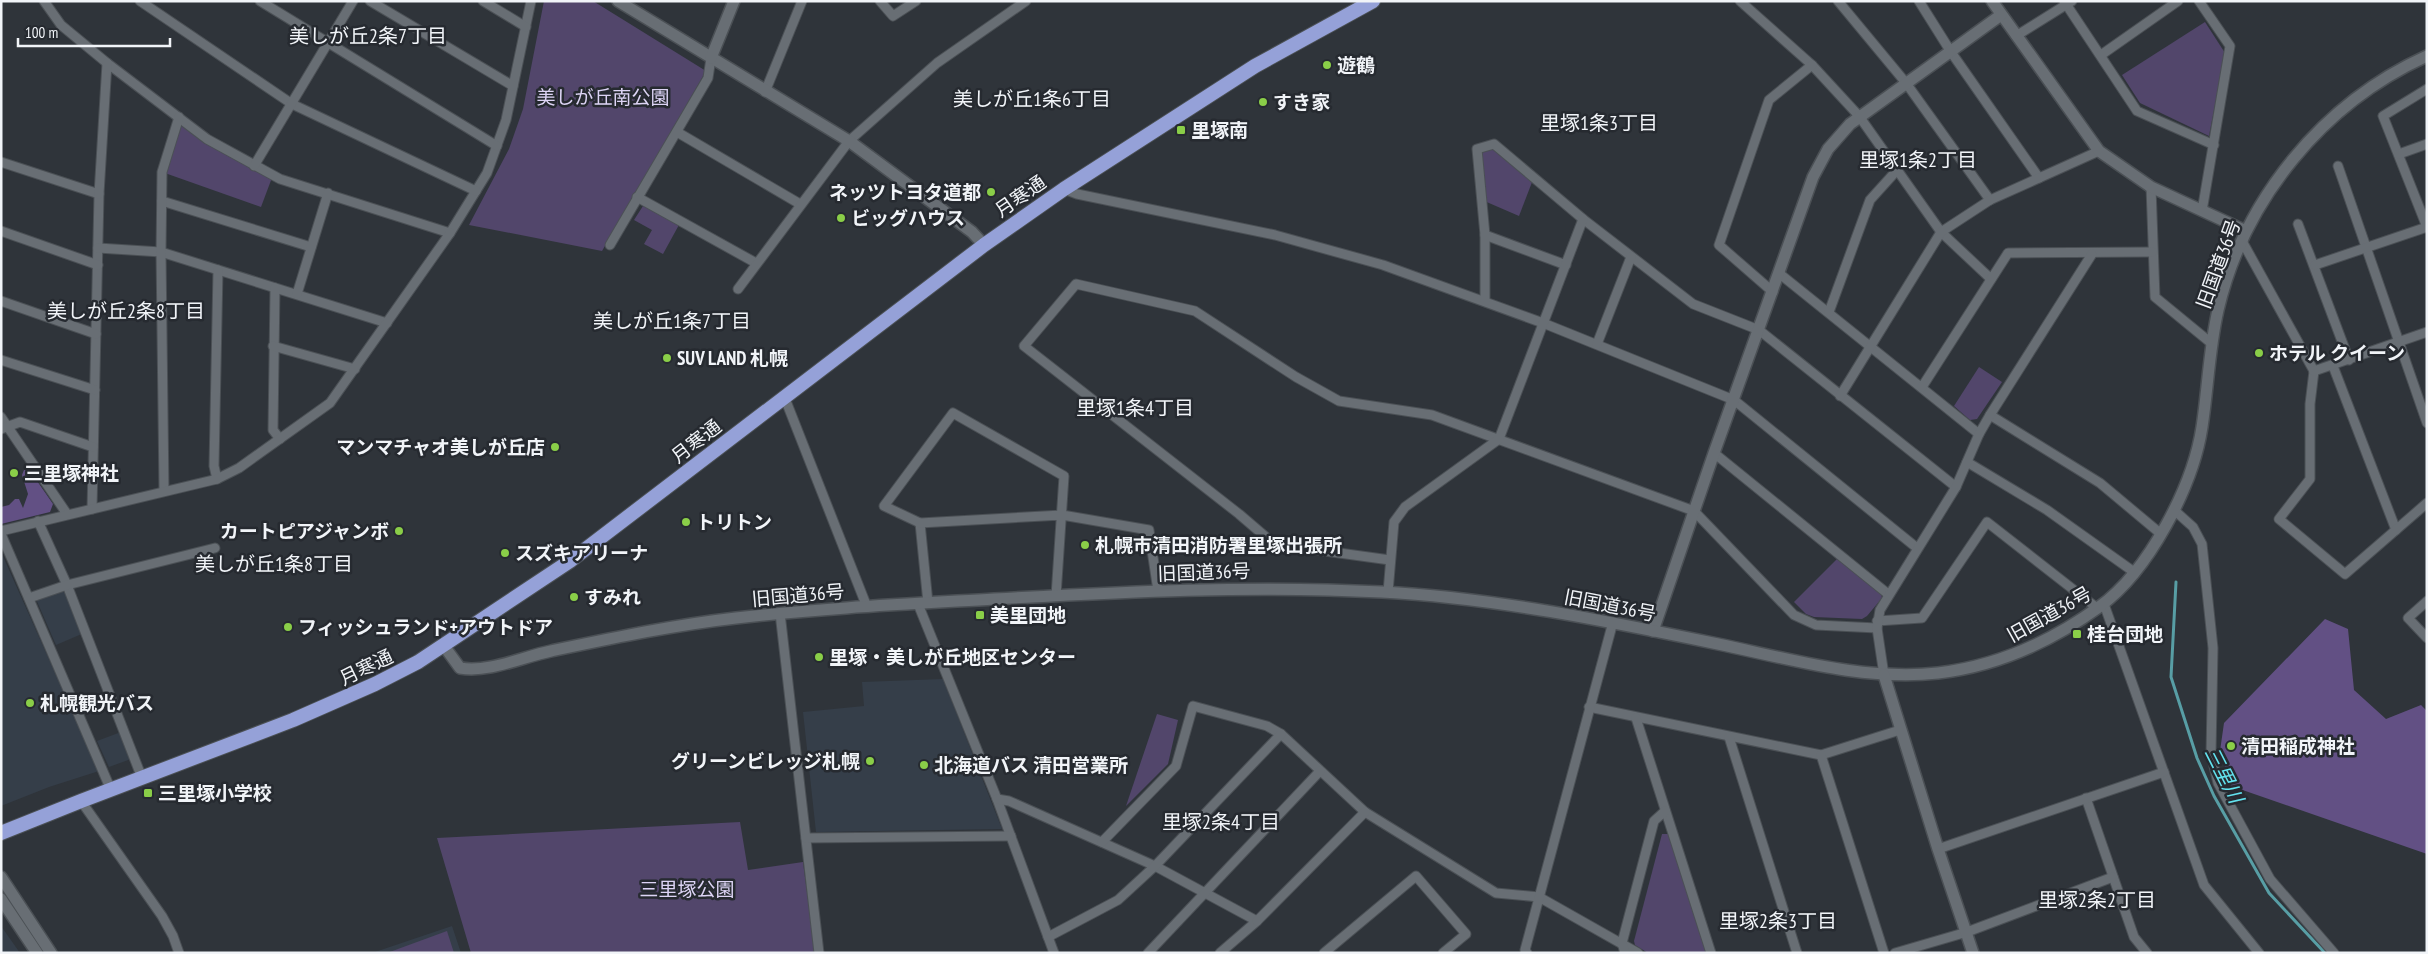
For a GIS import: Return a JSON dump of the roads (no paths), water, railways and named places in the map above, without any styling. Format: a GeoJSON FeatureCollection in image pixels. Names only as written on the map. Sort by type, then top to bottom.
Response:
{"type":"FeatureCollection","features":[{"type":"Feature","properties":{"kind":"highway","name":"月寒通"},"geometry":{"type":"LineString","coordinates":[[1,834],[81,801],[245,740],[367,688],[444,646],[570,561],[984,245],[1064,189],[1255,66],[1373,1]]}},
{"type":"Feature","properties":{"kind":"street"},"geometry":{"type":"LineString","coordinates":[[44,1],[61,25],[107,63],[207,139],[254,166],[280,179],[450,234]]}},
{"type":"Feature","properties":{"kind":"street"},"geometry":{"type":"LineString","coordinates":[[140,1],[292,104],[476,191]]}},
{"type":"Feature","properties":{"kind":"street"},"geometry":{"type":"LineString","coordinates":[[260,1],[497,146]]}},
{"type":"Feature","properties":{"kind":"street"},"geometry":{"type":"LineString","coordinates":[[254,166],[353,1]]}},
{"type":"Feature","properties":{"kind":"street"},"geometry":{"type":"LineString","coordinates":[[370,1],[513,86]]}},
{"type":"Feature","properties":{"kind":"street"},"geometry":{"type":"LineString","coordinates":[[483,1],[526,27]]}},
{"type":"Feature","properties":{"kind":"street"},"geometry":{"type":"LineString","coordinates":[[111,790],[1,533],[38,521],[217,479],[239,468],[330,403],[388,324],[450,234],[487,172],[506,120],[531,1]]}},
{"type":"Feature","properties":{"kind":"street"},"geometry":{"type":"LineString","coordinates":[[618,1],[765,92],[849,141],[972,232],[984,245]]}},
{"type":"Feature","properties":{"kind":"street"},"geometry":{"type":"LineString","coordinates":[[610,245],[708,78],[711,58],[734,1]]}},
{"type":"Feature","properties":{"kind":"street"},"geometry":{"type":"LineString","coordinates":[[765,92],[802,1]]}},
{"type":"Feature","properties":{"kind":"street"},"geometry":{"type":"LineString","coordinates":[[880,1],[893,16],[916,1]]}},
{"type":"Feature","properties":{"kind":"street"},"geometry":{"type":"LineString","coordinates":[[738,289],[849,141],[937,63],[1014,4],[1026,1]]}},
{"type":"Feature","properties":{"kind":"street"},"geometry":{"type":"LineString","coordinates":[[1740,1],[1812,65],[1859,116],[1942,232],[1990,279]]}},
{"type":"Feature","properties":{"kind":"street"},"geometry":{"type":"LineString","coordinates":[[1838,1],[1906,83],[1990,200]]}},
{"type":"Feature","properties":{"kind":"street"},"geometry":{"type":"LineString","coordinates":[[1919,1],[1951,52],[2039,178]]}},
{"type":"Feature","properties":{"kind":"street"},"geometry":{"type":"LineString","coordinates":[[1992,1],[2099,151],[2151,187],[2202,211],[2244,236],[2314,371],[2310,404],[2310,478],[2278,519],[2345,574],[2427,503]]}},
{"type":"Feature","properties":{"kind":"street"},"geometry":{"type":"LineString","coordinates":[[2101,55],[2178,1]]}},
{"type":"Feature","properties":{"kind":"street"},"geometry":{"type":"LineString","coordinates":[[2199,1],[2230,46],[2202,211]]}},
{"type":"Feature","properties":{"kind":"street"},"geometry":{"type":"LineString","coordinates":[[2016,36],[2067,2],[2136,111],[2214,145]]}},
{"type":"Feature","properties":{"kind":"street"},"geometry":{"type":"LineString","coordinates":[[1653,631],[1714,453],[1780,274],[1813,177],[1828,149],[1859,116],[2001,15]]}},
{"type":"Feature","properties":{"kind":"street","name":"旧国道36号"},"geometry":{"type":"LineString","coordinates":[[444,646],[460,668],[479,670],[533,655],[633,633],[780,613],[923,603],[1158,591],[1294,588],[1388,592],[1501,604],[1613,622],[1884,676],[1940,673],[1997,660],[2032,647],[2101,606],[2134,572],[2161,534],[2188,478],[2202,430],[2211,343],[2225,286],[2244,236],[2284,169],[2319,130],[2353,101],[2389,75],[2427,56]]}},
{"type":"Feature","properties":{"kind":"street"},"geometry":{"type":"LineString","coordinates":[[92,508],[99,194],[107,63]]}},
{"type":"Feature","properties":{"kind":"street"},"geometry":{"type":"LineString","coordinates":[[1772,292],[1719,245],[1769,100],[1812,65]]}},
{"type":"Feature","properties":{"kind":"street"},"geometry":{"type":"LineString","coordinates":[[2315,265],[2427,227],[2423,207],[2383,116],[2427,89]]}},
{"type":"Feature","properties":{"kind":"street"},"geometry":{"type":"LineString","coordinates":[[164,492],[162,172],[179,117]]}},
{"type":"Feature","properties":{"kind":"street"},"geometry":{"type":"LineString","coordinates":[[677,132],[800,204]]}},
{"type":"Feature","properties":{"kind":"street"},"geometry":{"type":"LineString","coordinates":[[1485,301],[1485,234],[1477,149],[1494,144],[1631,257],[1693,304],[1759,330],[1956,487]]}},
{"type":"Feature","properties":{"kind":"street"},"geometry":{"type":"LineString","coordinates":[[2399,154],[2427,144]]}},
{"type":"Feature","properties":{"kind":"street"},"geometry":{"type":"LineString","coordinates":[[1840,396],[1942,232],[1990,200],[2099,151]]}},
{"type":"Feature","properties":{"kind":"street"},"geometry":{"type":"LineString","coordinates":[[1,162],[99,194]]}},
{"type":"Feature","properties":{"kind":"street"},"geometry":{"type":"LineString","coordinates":[[2338,166],[2397,342],[2427,423]]}},
{"type":"Feature","properties":{"kind":"street"},"geometry":{"type":"LineString","coordinates":[[1829,312],[1870,200],[1898,169]]}},
{"type":"Feature","properties":{"kind":"street"},"geometry":{"type":"LineString","coordinates":[[2151,187],[2155,297],[2211,343]]}},
{"type":"Feature","properties":{"kind":"street"},"geometry":{"type":"LineString","coordinates":[[1064,189],[1077,194],[1284,238],[1383,265],[1543,323],[1734,400],[1917,548]]}},
{"type":"Feature","properties":{"kind":"street"},"geometry":{"type":"LineString","coordinates":[[297,294],[328,193]]}},
{"type":"Feature","properties":{"kind":"street"},"geometry":{"type":"LineString","coordinates":[[637,197],[756,263]]}},
{"type":"Feature","properties":{"kind":"street"},"geometry":{"type":"LineString","coordinates":[[162,201],[311,247]]}},
{"type":"Feature","properties":{"kind":"street"},"geometry":{"type":"LineString","coordinates":[[1388,592],[1394,522],[1405,507],[1499,439],[1584,219]]}},
{"type":"Feature","properties":{"kind":"street"},"geometry":{"type":"LineString","coordinates":[[2298,224],[2350,360]]}},
{"type":"Feature","properties":{"kind":"street"},"geometry":{"type":"LineString","coordinates":[[1,231],[98,265]]}},
{"type":"Feature","properties":{"kind":"street"},"geometry":{"type":"LineString","coordinates":[[1485,234],[1566,265]]}},
{"type":"Feature","properties":{"kind":"street"},"geometry":{"type":"LineString","coordinates":[[98,248],[161,252],[388,324]]}},
{"type":"Feature","properties":{"kind":"street"},"geometry":{"type":"LineString","coordinates":[[1922,388],[2008,253],[2092,254],[2152,252]]}},
{"type":"Feature","properties":{"kind":"street"},"geometry":{"type":"LineString","coordinates":[[1973,953],[1938,849],[1884,676],[1877,624],[1880,610],[1888,594],[1956,487],[1990,416],[2092,254]]}},
{"type":"Feature","properties":{"kind":"street"},"geometry":{"type":"LineString","coordinates":[[1597,344],[1631,257]]}},
{"type":"Feature","properties":{"kind":"street"},"geometry":{"type":"LineString","coordinates":[[217,479],[214,466],[218,270]]}},
{"type":"Feature","properties":{"kind":"street"},"geometry":{"type":"LineString","coordinates":[[1780,274],[1980,434]]}},
{"type":"Feature","properties":{"kind":"street"},"geometry":{"type":"LineString","coordinates":[[1390,560],[1274,544],[1239,514],[1024,346],[1076,284],[1195,311],[1288,372],[1339,401],[1432,415],[1694,511],[1794,615],[1816,625],[1877,624],[1922,618],[1987,522],[2101,606],[2164,772],[2204,885],[2259,953]]}},
{"type":"Feature","properties":{"kind":"street"},"geometry":{"type":"LineString","coordinates":[[276,288],[273,346],[273,430],[280,439]]}},
{"type":"Feature","properties":{"kind":"street"},"geometry":{"type":"LineString","coordinates":[[1,301],[96,334]]}},
{"type":"Feature","properties":{"kind":"street"},"geometry":{"type":"LineString","coordinates":[[2314,371],[2427,332]]}},
{"type":"Feature","properties":{"kind":"street"},"geometry":{"type":"LineString","coordinates":[[273,346],[355,369]]}},
{"type":"Feature","properties":{"kind":"street"},"geometry":{"type":"LineString","coordinates":[[1,360],[95,390]]}},
{"type":"Feature","properties":{"kind":"street"},"geometry":{"type":"LineString","coordinates":[[2333,366],[2396,530]]}},
{"type":"Feature","properties":{"kind":"street"},"geometry":{"type":"LineString","coordinates":[[784,396],[867,607]]}},
{"type":"Feature","properties":{"kind":"street"},"geometry":{"type":"LineString","coordinates":[[1056,596],[1062,515],[1064,476],[953,413],[884,506],[920,523],[1062,515],[1149,530],[1158,591]]}},
{"type":"Feature","properties":{"kind":"street"},"geometry":{"type":"LineString","coordinates":[[1990,416],[2100,483],[2161,534]]}},
{"type":"Feature","properties":{"kind":"street"},"geometry":{"type":"LineString","coordinates":[[1,417],[5,428],[67,514]]}},
{"type":"Feature","properties":{"kind":"street"},"geometry":{"type":"LineString","coordinates":[[5,428],[20,422],[93,447]]}},
{"type":"Feature","properties":{"kind":"street"},"geometry":{"type":"LineString","coordinates":[[1714,453],[1888,594]]}},
{"type":"Feature","properties":{"kind":"street"},"geometry":{"type":"LineString","coordinates":[[1967,462],[2047,510],[2134,572]]}},
{"type":"Feature","properties":{"kind":"street"},"geometry":{"type":"LineString","coordinates":[[2174,510],[2193,527],[2202,544],[2214,648],[2211,754],[2218,782],[2270,879],[2334,953]]}},
{"type":"Feature","properties":{"kind":"street"},"geometry":{"type":"LineString","coordinates":[[38,521],[67,585],[142,778]]}},
{"type":"Feature","properties":{"kind":"street"},"geometry":{"type":"LineString","coordinates":[[920,523],[923,603],[1054,953]]}},
{"type":"Feature","properties":{"kind":"street"},"geometry":{"type":"LineString","coordinates":[[29,598],[67,585],[215,548]]}},
{"type":"Feature","properties":{"kind":"street"},"geometry":{"type":"LineString","coordinates":[[2427,601],[2408,618],[2427,638]]}},
{"type":"Feature","properties":{"kind":"street"},"geometry":{"type":"LineString","coordinates":[[780,613],[820,953]]}},
{"type":"Feature","properties":{"kind":"street"},"geometry":{"type":"LineString","coordinates":[[1526,953],[1525,950],[1613,622]]}},
{"type":"Feature","properties":{"kind":"street"},"geometry":{"type":"LineString","coordinates":[[1102,842],[1176,766],[1193,706],[1268,726],[1281,734],[1365,812],[1496,893],[1539,897],[1638,953]]}},
{"type":"Feature","properties":{"kind":"street"},"geometry":{"type":"LineString","coordinates":[[1589,707],[1821,755],[1900,730]]}},
{"type":"Feature","properties":{"kind":"street"},"geometry":{"type":"LineString","coordinates":[[1636,718],[1710,953]]}},
{"type":"Feature","properties":{"kind":"street"},"geometry":{"type":"LineString","coordinates":[[1048,937],[1118,900],[1155,866],[1281,734]]}},
{"type":"Feature","properties":{"kind":"street"},"geometry":{"type":"LineString","coordinates":[[1729,737],[1797,953]]}},
{"type":"Feature","properties":{"kind":"street"},"geometry":{"type":"LineString","coordinates":[[1821,755],[1884,953]]}},
{"type":"Feature","properties":{"kind":"street"},"geometry":{"type":"LineString","coordinates":[[1148,953],[1320,771]]}},
{"type":"Feature","properties":{"kind":"street"},"geometry":{"type":"LineString","coordinates":[[1938,849],[2164,772]]}},
{"type":"Feature","properties":{"kind":"street"},"geometry":{"type":"LineString","coordinates":[[2086,798],[2134,936],[2147,953]]}},
{"type":"Feature","properties":{"kind":"street"},"geometry":{"type":"LineString","coordinates":[[997,800],[1009,801],[1155,866],[1257,921]]}},
{"type":"Feature","properties":{"kind":"street"},"geometry":{"type":"LineString","coordinates":[[81,801],[162,916],[173,936],[179,953]]}},
{"type":"Feature","properties":{"kind":"street"},"geometry":{"type":"LineString","coordinates":[[1625,953],[1622,943],[1654,821],[1665,811]]}},
{"type":"Feature","properties":{"kind":"street"},"geometry":{"type":"LineString","coordinates":[[1220,953],[1257,921],[1365,812]]}},
{"type":"Feature","properties":{"kind":"street"},"geometry":{"type":"LineString","coordinates":[[806,838],[1010,836]]}},
{"type":"Feature","properties":{"kind":"street"},"geometry":{"type":"LineString","coordinates":[[1324,953],[1416,876],[1466,934],[1443,953]]}},
{"type":"Feature","properties":{"kind":"street"},"geometry":{"type":"LineString","coordinates":[[1895,953],[1967,932],[2113,876]]}},
{"type":"Feature","properties":{"kind":"street"},"geometry":{"type":"LineString","coordinates":[[1,878],[52,953]]}},
{"type":"Feature","properties":{"kind":"street"},"geometry":{"type":"LineString","coordinates":[[1,899],[37,953]]}},
{"type":"Feature","properties":{"kind":"waterway","name":"三里川"},"geometry":{"type":"LineString","coordinates":[[2176,582],[2171,677],[2197,758],[2214,796],[2269,893],[2325,953]]}},
{"type":"Feature","properties":{"kind":"place","name":"遊鶴"},"geometry":{"type":"Point","coordinates":[1327,65]}},
{"type":"Feature","properties":{"kind":"place","name":"すき家"},"geometry":{"type":"Point","coordinates":[1263,102]}},
{"type":"Feature","properties":{"kind":"place","name":"里塚南"},"geometry":{"type":"Point","coordinates":[1181,130]}},
{"type":"Feature","properties":{"kind":"place","name":"ネッツトヨタ道都"},"geometry":{"type":"Point","coordinates":[991,192]}},
{"type":"Feature","properties":{"kind":"place","name":"ビッグハウス"},"geometry":{"type":"Point","coordinates":[841,218]}},
{"type":"Feature","properties":{"kind":"place","name":"ホテル クイーン"},"geometry":{"type":"Point","coordinates":[2259,353]}},
{"type":"Feature","properties":{"kind":"place","name":"SUV LAND 札幌"},"geometry":{"type":"Point","coordinates":[667,358]}},
{"type":"Feature","properties":{"kind":"place","name":"マンマチャオ美しが丘店"},"geometry":{"type":"Point","coordinates":[555,447]}},
{"type":"Feature","properties":{"kind":"place","name":"三里塚神社"},"geometry":{"type":"Point","coordinates":[14,473]}},
{"type":"Feature","properties":{"kind":"place","name":"トリトン"},"geometry":{"type":"Point","coordinates":[686,522]}},
{"type":"Feature","properties":{"kind":"place","name":"カートピアジャンボ"},"geometry":{"type":"Point","coordinates":[399,531]}},
{"type":"Feature","properties":{"kind":"place","name":"札幌市清田消防署里塚出張所"},"geometry":{"type":"Point","coordinates":[1085,545]}},
{"type":"Feature","properties":{"kind":"place","name":"スズキアリーナ"},"geometry":{"type":"Point","coordinates":[505,553]}},
{"type":"Feature","properties":{"kind":"place","name":"すみれ"},"geometry":{"type":"Point","coordinates":[574,597]}},
{"type":"Feature","properties":{"kind":"place","name":"美里団地"},"geometry":{"type":"Point","coordinates":[980,615]}},
{"type":"Feature","properties":{"kind":"place","name":"フィッシュランド+アウトドア"},"geometry":{"type":"Point","coordinates":[288,627]}},
{"type":"Feature","properties":{"kind":"place","name":"桂台団地"},"geometry":{"type":"Point","coordinates":[2077,634]}},
{"type":"Feature","properties":{"kind":"place","name":"里塚・美しが丘地区センター"},"geometry":{"type":"Point","coordinates":[819,657]}},
{"type":"Feature","properties":{"kind":"place","name":"札幌観光バス"},"geometry":{"type":"Point","coordinates":[30,703]}},
{"type":"Feature","properties":{"kind":"place","name":"清田稲成神社"},"geometry":{"type":"Point","coordinates":[2231,746]}},
{"type":"Feature","properties":{"kind":"place","name":"グリーンビレッジ札幌"},"geometry":{"type":"Point","coordinates":[870,761]}},
{"type":"Feature","properties":{"kind":"place","name":"北海道バス 清田営業所"},"geometry":{"type":"Point","coordinates":[924,765]}},
{"type":"Feature","properties":{"kind":"place","name":"三里塚小学校"},"geometry":{"type":"Point","coordinates":[148,793]}},
{"type":"Feature","properties":{"kind":"district","name":"美しが丘2条7丁目"},"geometry":{"type":"Point","coordinates":[368,36]}},
{"type":"Feature","properties":{"kind":"district","name":"美しが丘1条6丁目"},"geometry":{"type":"Point","coordinates":[1032,99]}},
{"type":"Feature","properties":{"kind":"district","name":"里塚1条3丁目"},"geometry":{"type":"Point","coordinates":[1599,123]}},
{"type":"Feature","properties":{"kind":"district","name":"里塚1条2丁目"},"geometry":{"type":"Point","coordinates":[1918,160]}},
{"type":"Feature","properties":{"kind":"district","name":"美しが丘2条8丁目"},"geometry":{"type":"Point","coordinates":[126,311]}},
{"type":"Feature","properties":{"kind":"district","name":"美しが丘1条7丁目"},"geometry":{"type":"Point","coordinates":[672,321]}},
{"type":"Feature","properties":{"kind":"district","name":"里塚1条4丁目"},"geometry":{"type":"Point","coordinates":[1135,408]}},
{"type":"Feature","properties":{"kind":"district","name":"美しが丘1条8丁目"},"geometry":{"type":"Point","coordinates":[274,564]}},
{"type":"Feature","properties":{"kind":"district","name":"里塚2条4丁目"},"geometry":{"type":"Point","coordinates":[1221,822]}},
{"type":"Feature","properties":{"kind":"district","name":"里塚2条2丁目"},"geometry":{"type":"Point","coordinates":[2097,900]}},
{"type":"Feature","properties":{"kind":"district","name":"里塚2条3丁目"},"geometry":{"type":"Point","coordinates":[1778,921]}},
{"type":"Feature","properties":{"kind":"park label","name":"美しが丘南公園"},"geometry":{"type":"Point","coordinates":[603,97]}},
{"type":"Feature","properties":{"kind":"park label","name":"三里塚公園"},"geometry":{"type":"Point","coordinates":[687,889]}}]}
